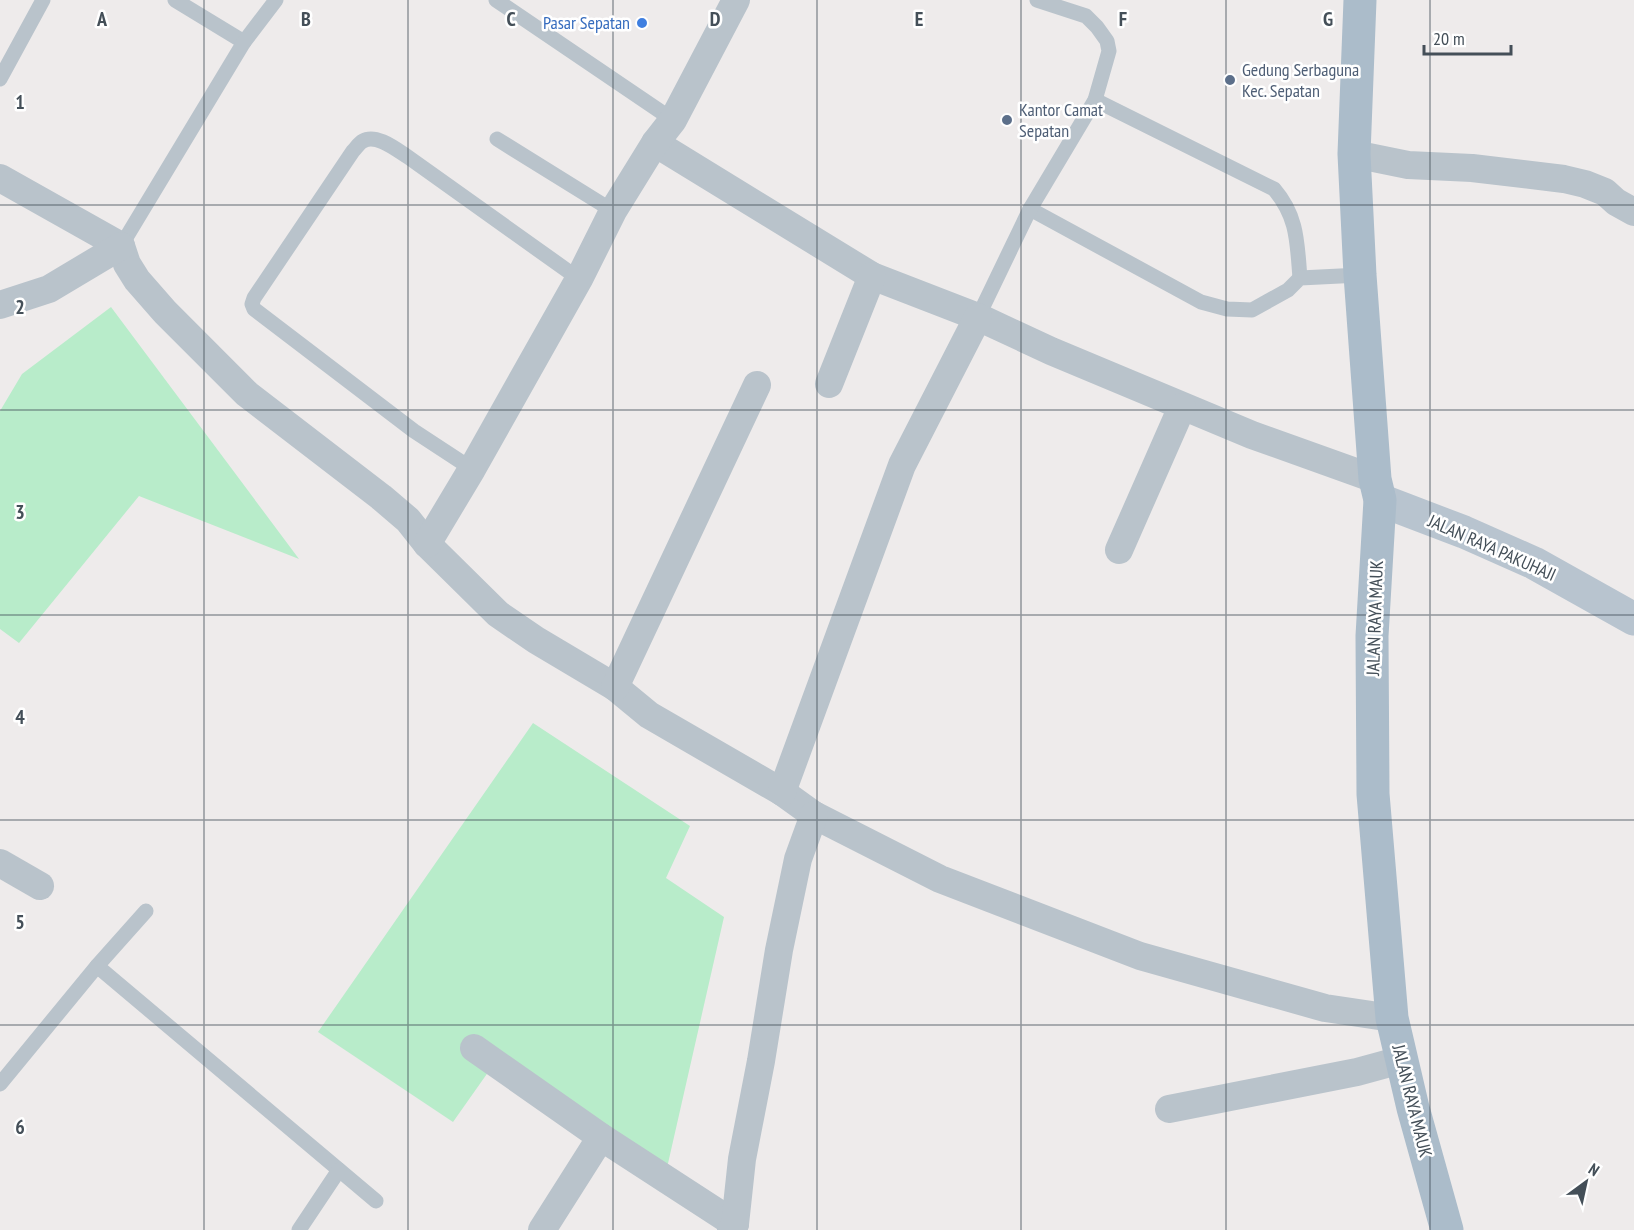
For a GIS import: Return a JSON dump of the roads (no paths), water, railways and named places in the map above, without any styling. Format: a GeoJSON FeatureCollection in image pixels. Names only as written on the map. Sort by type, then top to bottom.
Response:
{"type":"FeatureCollection","features":[{"type":"Feature","properties":{"kind":"main road","name":"JALAN RAYA MAUK"},"geometry":{"type":"LineString","coordinates":[[1360,0],[1354,154],[1360,275],[1377,489],[1372,636],[1373,794],[1392,1018],[1401,1060],[1447,1230]]}},
{"type":"Feature","properties":{"kind":"street"},"geometry":{"type":"LineString","coordinates":[[427,544],[579,279],[613,211],[672,120],[736,0]]}},
{"type":"Feature","properties":{"kind":"street"},"geometry":{"type":"LineString","coordinates":[[655,143],[872,276],[978,317],[1050,351],[1081,362],[1377,489]]}},
{"type":"Feature","properties":{"kind":"street"},"geometry":{"type":"LineString","coordinates":[[1354,154],[1408,165],[1472,168],[1564,179],[1605,192],[1616,202],[1634,212]]}},
{"type":"Feature","properties":{"kind":"street"},"geometry":{"type":"LineString","coordinates":[[0,178],[121,246],[127,264],[158,304],[247,394],[408,520],[427,544],[498,614],[536,640],[615,687],[649,716],[782,792],[814,815],[940,879],[1140,956],[1325,1008],[1392,1018]]}},
{"type":"Feature","properties":{"kind":"street"},"geometry":{"type":"LineString","coordinates":[[0,305],[49,289],[121,246]]}},
{"type":"Feature","properties":{"kind":"street"},"geometry":{"type":"LineString","coordinates":[[829,384],[872,276]]}},
{"type":"Feature","properties":{"kind":"street"},"geometry":{"type":"LineString","coordinates":[[782,792],[902,465],[978,317]]}},
{"type":"Feature","properties":{"kind":"street"},"geometry":{"type":"LineString","coordinates":[[615,687],[757,385]]}},
{"type":"Feature","properties":{"kind":"street"},"geometry":{"type":"LineString","coordinates":[[1119,550],[1182,407]]}},
{"type":"Feature","properties":{"kind":"street","name":"JALAN RAYA PAKUHAJI"},"geometry":{"type":"LineString","coordinates":[[1377,489],[1464,532],[1534,563],[1634,619]]}},
{"type":"Feature","properties":{"kind":"street"},"geometry":{"type":"LineString","coordinates":[[474,1048],[733,1227],[742,1158],[779,950],[798,859],[814,815]]}},
{"type":"Feature","properties":{"kind":"street"},"geometry":{"type":"LineString","coordinates":[[0,863],[40,886]]}},
{"type":"Feature","properties":{"kind":"street"},"geometry":{"type":"LineString","coordinates":[[1169,1109],[1357,1072],[1401,1060]]}},
{"type":"Feature","properties":{"kind":"street"},"geometry":{"type":"LineString","coordinates":[[542,1230],[601,1137]]}},
{"type":"Feature","properties":{"kind":"lane"},"geometry":{"type":"LineString","coordinates":[[0,80],[43,0]]}},
{"type":"Feature","properties":{"kind":"lane"},"geometry":{"type":"LineString","coordinates":[[175,0],[244,42]]}},
{"type":"Feature","properties":{"kind":"lane"},"geometry":{"type":"LineString","coordinates":[[121,246],[244,42],[276,0]]}},
{"type":"Feature","properties":{"kind":"lane"},"geometry":{"type":"LineString","coordinates":[[978,317],[1030,209],[1095,100],[1109,51],[1107,41],[1086,16],[1036,0]]}},
{"type":"Feature","properties":{"kind":"lane"},"geometry":{"type":"LineString","coordinates":[[506,2],[672,120]]}},
{"type":"Feature","properties":{"kind":"lane"},"geometry":{"type":"LineString","coordinates":[[1095,100],[1274,189],[1284,200],[1297,232],[1300,278]]}},
{"type":"Feature","properties":{"kind":"lane"},"geometry":{"type":"LineString","coordinates":[[472,469],[414,431],[254,309],[252,304],[254,298],[353,151],[360,142],[370,139],[380,141],[408,157],[579,279]]}},
{"type":"Feature","properties":{"kind":"lane"},"geometry":{"type":"LineString","coordinates":[[497,139],[613,211]]}},
{"type":"Feature","properties":{"kind":"lane"},"geometry":{"type":"LineString","coordinates":[[1030,209],[1201,302],[1241,311],[1252,310],[1288,290],[1300,278],[1360,275]]}},
{"type":"Feature","properties":{"kind":"lane"},"geometry":{"type":"LineString","coordinates":[[0,1084],[97,966],[146,911]]}},
{"type":"Feature","properties":{"kind":"lane"},"geometry":{"type":"LineString","coordinates":[[97,966],[376,1201]]}},
{"type":"Feature","properties":{"kind":"lane"},"geometry":{"type":"LineString","coordinates":[[299,1230],[339,1170]]}},
{"type":"Feature","properties":{"kind":"place","name":"Pasar Sepatan"},"geometry":{"type":"Point","coordinates":[642,23]}},
{"type":"Feature","properties":{"kind":"place","name":"Gedung Serbaguna Kec. Sepatan"},"geometry":{"type":"Point","coordinates":[1230,80]}},
{"type":"Feature","properties":{"kind":"place","name":"Kantor Camat Sepatan"},"geometry":{"type":"Point","coordinates":[1007,120]}}]}
